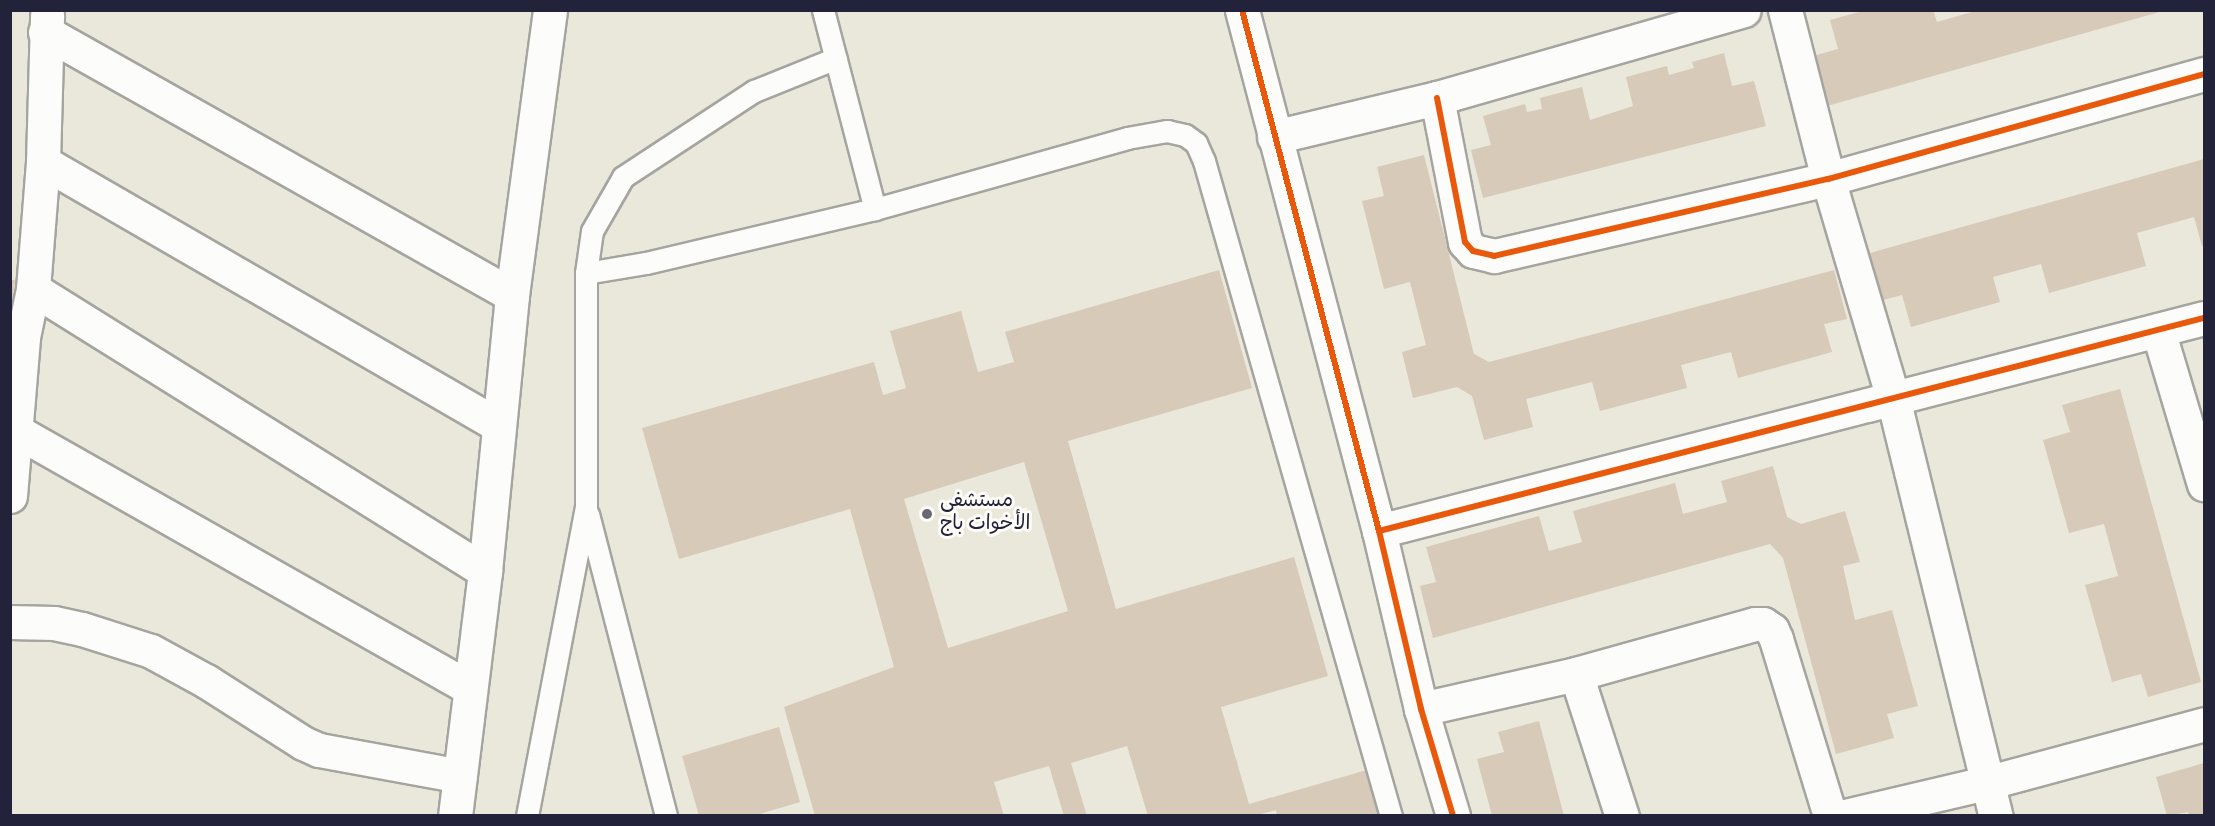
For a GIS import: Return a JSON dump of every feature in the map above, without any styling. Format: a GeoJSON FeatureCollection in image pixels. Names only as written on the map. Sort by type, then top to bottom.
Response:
{"type":"FeatureCollection","features":[{"type":"Feature","properties":{"kind":"street"},"geometry":{"type":"LineString","coordinates":[[455,816],[485,571],[512,296],[550,10]]}},
{"type":"Feature","properties":{"kind":"street"},"geometry":{"type":"LineString","coordinates":[[1242,10],[1379,531],[1421,709],[1453,816]]}},
{"type":"Feature","properties":{"kind":"street"},"geometry":{"type":"LineString","coordinates":[[1274,137],[1437,98],[1744,10]]}},
{"type":"Feature","properties":{"kind":"street"},"geometry":{"type":"LineString","coordinates":[[1785,10],[1828,179],[1893,398],[1986,783],[1996,816]]}},
{"type":"Feature","properties":{"kind":"street"},"geometry":{"type":"LineString","coordinates":[[10,496],[18,432],[17,336],[33,289],[43,162],[46,21],[512,296]]}},
{"type":"Feature","properties":{"kind":"street"},"geometry":{"type":"LineString","coordinates":[[1437,98],[1465,242],[1473,251],[1494,256],[1828,179],[2205,74]]}},
{"type":"Feature","properties":{"kind":"street"},"geometry":{"type":"LineString","coordinates":[[43,162],[498,425]]}},
{"type":"Feature","properties":{"kind":"street"},"geometry":{"type":"LineString","coordinates":[[33,289],[485,571]]}},
{"type":"Feature","properties":{"kind":"street"},"geometry":{"type":"LineString","coordinates":[[1379,531],[2205,318]]}},
{"type":"Feature","properties":{"kind":"street"},"geometry":{"type":"LineString","coordinates":[[2158,330],[2205,484]]}},
{"type":"Feature","properties":{"kind":"street"},"geometry":{"type":"LineString","coordinates":[[18,432],[470,688]]}},
{"type":"Feature","properties":{"kind":"street"},"geometry":{"type":"LineString","coordinates":[[10,622],[54,623],[82,629],[151,651],[206,681],[303,744],[319,750],[460,776]]}},
{"type":"Feature","properties":{"kind":"street"},"geometry":{"type":"LineString","coordinates":[[1421,709],[1576,674],[1755,624],[1767,626],[1776,639],[1830,816]]}},
{"type":"Feature","properties":{"kind":"street"},"geometry":{"type":"LineString","coordinates":[[1576,674],[1622,816]]}},
{"type":"Feature","properties":{"kind":"street"},"geometry":{"type":"LineString","coordinates":[[1845,816],[1986,783],[2205,724]]}},
{"type":"Feature","properties":{"kind":"lane"},"geometry":{"type":"LineString","coordinates":[[823,10],[875,209]]}},
{"type":"Feature","properties":{"kind":"lane"},"geometry":{"type":"LineString","coordinates":[[527,816],[586,507],[586,273],[592,231],[623,177],[754,91],[836,58]]}},
{"type":"Feature","properties":{"kind":"lane"},"geometry":{"type":"LineString","coordinates":[[586,273],[646,263],[875,209],[1127,138],[1167,131],[1185,135],[1196,143],[1208,172],[1391,816]]}},
{"type":"Feature","properties":{"kind":"lane"},"geometry":{"type":"LineString","coordinates":[[586,507],[666,816]]}},
{"type":"Feature","properties":{"kind":"building"},"geometry":{"type":"Polygon","coordinates":[[[1866,10],[1933,10],[1937,22],[1979,10],[2163,11],[1827,106],[1813,56],[1838,49],[1830,20],[1866,10]]]}},
{"type":"Feature","properties":{"kind":"building"},"geometry":{"type":"Polygon","coordinates":[[[1724,53],[1732,86],[1754,81],[1766,126],[1483,198],[1471,150],[1491,145],[1483,116],[1525,104],[1527,112],[1542,109],[1540,98],[1582,87],[1590,120],[1633,106],[1626,77],[1667,66],[1669,75],[1694,68],[1692,62],[1724,53]]]}},
{"type":"Feature","properties":{"kind":"building"},"geometry":{"type":"Polygon","coordinates":[[[1424,155],[1474,354],[1489,362],[1834,270],[1847,319],[1824,324],[1832,352],[1738,378],[1731,352],[1681,365],[1687,388],[1600,411],[1592,382],[1526,399],[1533,427],[1484,440],[1472,396],[1457,387],[1413,398],[1402,352],[1426,345],[1410,282],[1384,289],[1362,201],[1384,196],[1377,167],[1424,155]]]}},
{"type":"Feature","properties":{"kind":"building"},"geometry":{"type":"Polygon","coordinates":[[[2204,159],[2204,245],[2202,246],[2194,217],[2137,233],[2146,266],[2049,293],[2041,264],[1993,277],[2000,302],[1911,327],[1902,295],[1883,300],[1870,253],[2204,159]]]}},
{"type":"Feature","properties":{"kind":"building"},"geometry":{"type":"Polygon","coordinates":[[[1219,270],[1252,388],[1068,441],[1116,609],[1294,557],[1328,676],[1221,707],[1249,804],[1377,767],[1391,816],[1277,816],[1276,810],[1254,816],[1148,816],[1127,746],[1071,763],[1087,816],[1064,816],[1049,766],[994,782],[1004,816],[815,816],[784,707],[894,667],[850,509],[679,559],[642,428],[874,362],[883,395],[906,388],[890,331],[961,311],[978,372],[1014,362],[1005,332],[1219,270]],[[1024,462],[904,499],[948,648],[1068,611],[1024,462]]]}},
{"type":"Feature","properties":{"kind":"building"},"geometry":{"type":"Polygon","coordinates":[[[10,280],[15,280],[12,304],[10,304],[10,280]]]}},
{"type":"Feature","properties":{"kind":"building"},"geometry":{"type":"Polygon","coordinates":[[[2120,389],[2201,682],[2148,697],[2141,674],[2112,682],[2085,585],[2118,576],[2104,524],[2069,533],[2043,440],[2070,432],[2062,405],[2120,389]]]}},
{"type":"Feature","properties":{"kind":"building"},"geometry":{"type":"Polygon","coordinates":[[[1773,466],[1787,517],[1801,524],[1845,511],[1860,562],[1843,566],[1855,620],[1892,610],[1918,706],[1887,714],[1894,738],[1836,754],[1783,558],[1770,544],[1433,638],[1420,586],[1436,582],[1426,547],[1539,516],[1549,551],[1582,542],[1573,511],[1675,483],[1683,514],[1727,502],[1721,481],[1773,466]]]}},
{"type":"Feature","properties":{"kind":"building"},"geometry":{"type":"Polygon","coordinates":[[[1539,721],[1564,816],[1492,816],[1477,759],[1504,752],[1498,732],[1539,721]]]}},
{"type":"Feature","properties":{"kind":"building"},"geometry":{"type":"Polygon","coordinates":[[[779,727],[800,802],[753,816],[699,816],[682,756],[779,727]]]}},
{"type":"Feature","properties":{"kind":"building"},"geometry":{"type":"Polygon","coordinates":[[[2204,763],[2204,816],[2189,816],[2188,812],[2167,816],[2156,777],[2204,763]]]}},
{"type":"Feature","properties":{"kind":"cycle path"},"geometry":{"type":"LineString","coordinates":[[1242,10],[1379,531],[1421,709],[1453,816]]}},
{"type":"Feature","properties":{"kind":"cycle path"},"geometry":{"type":"LineString","coordinates":[[1437,98],[1465,242],[1473,251],[1494,256],[1828,179],[2204,74]]}},
{"type":"Feature","properties":{"kind":"cycle path"},"geometry":{"type":"LineString","coordinates":[[1379,531],[2204,318]]}},
{"type":"Feature","properties":{"kind":"place","name":"مستشفى الأخوات باج"},"geometry":{"type":"Point","coordinates":[927,514]}}]}
